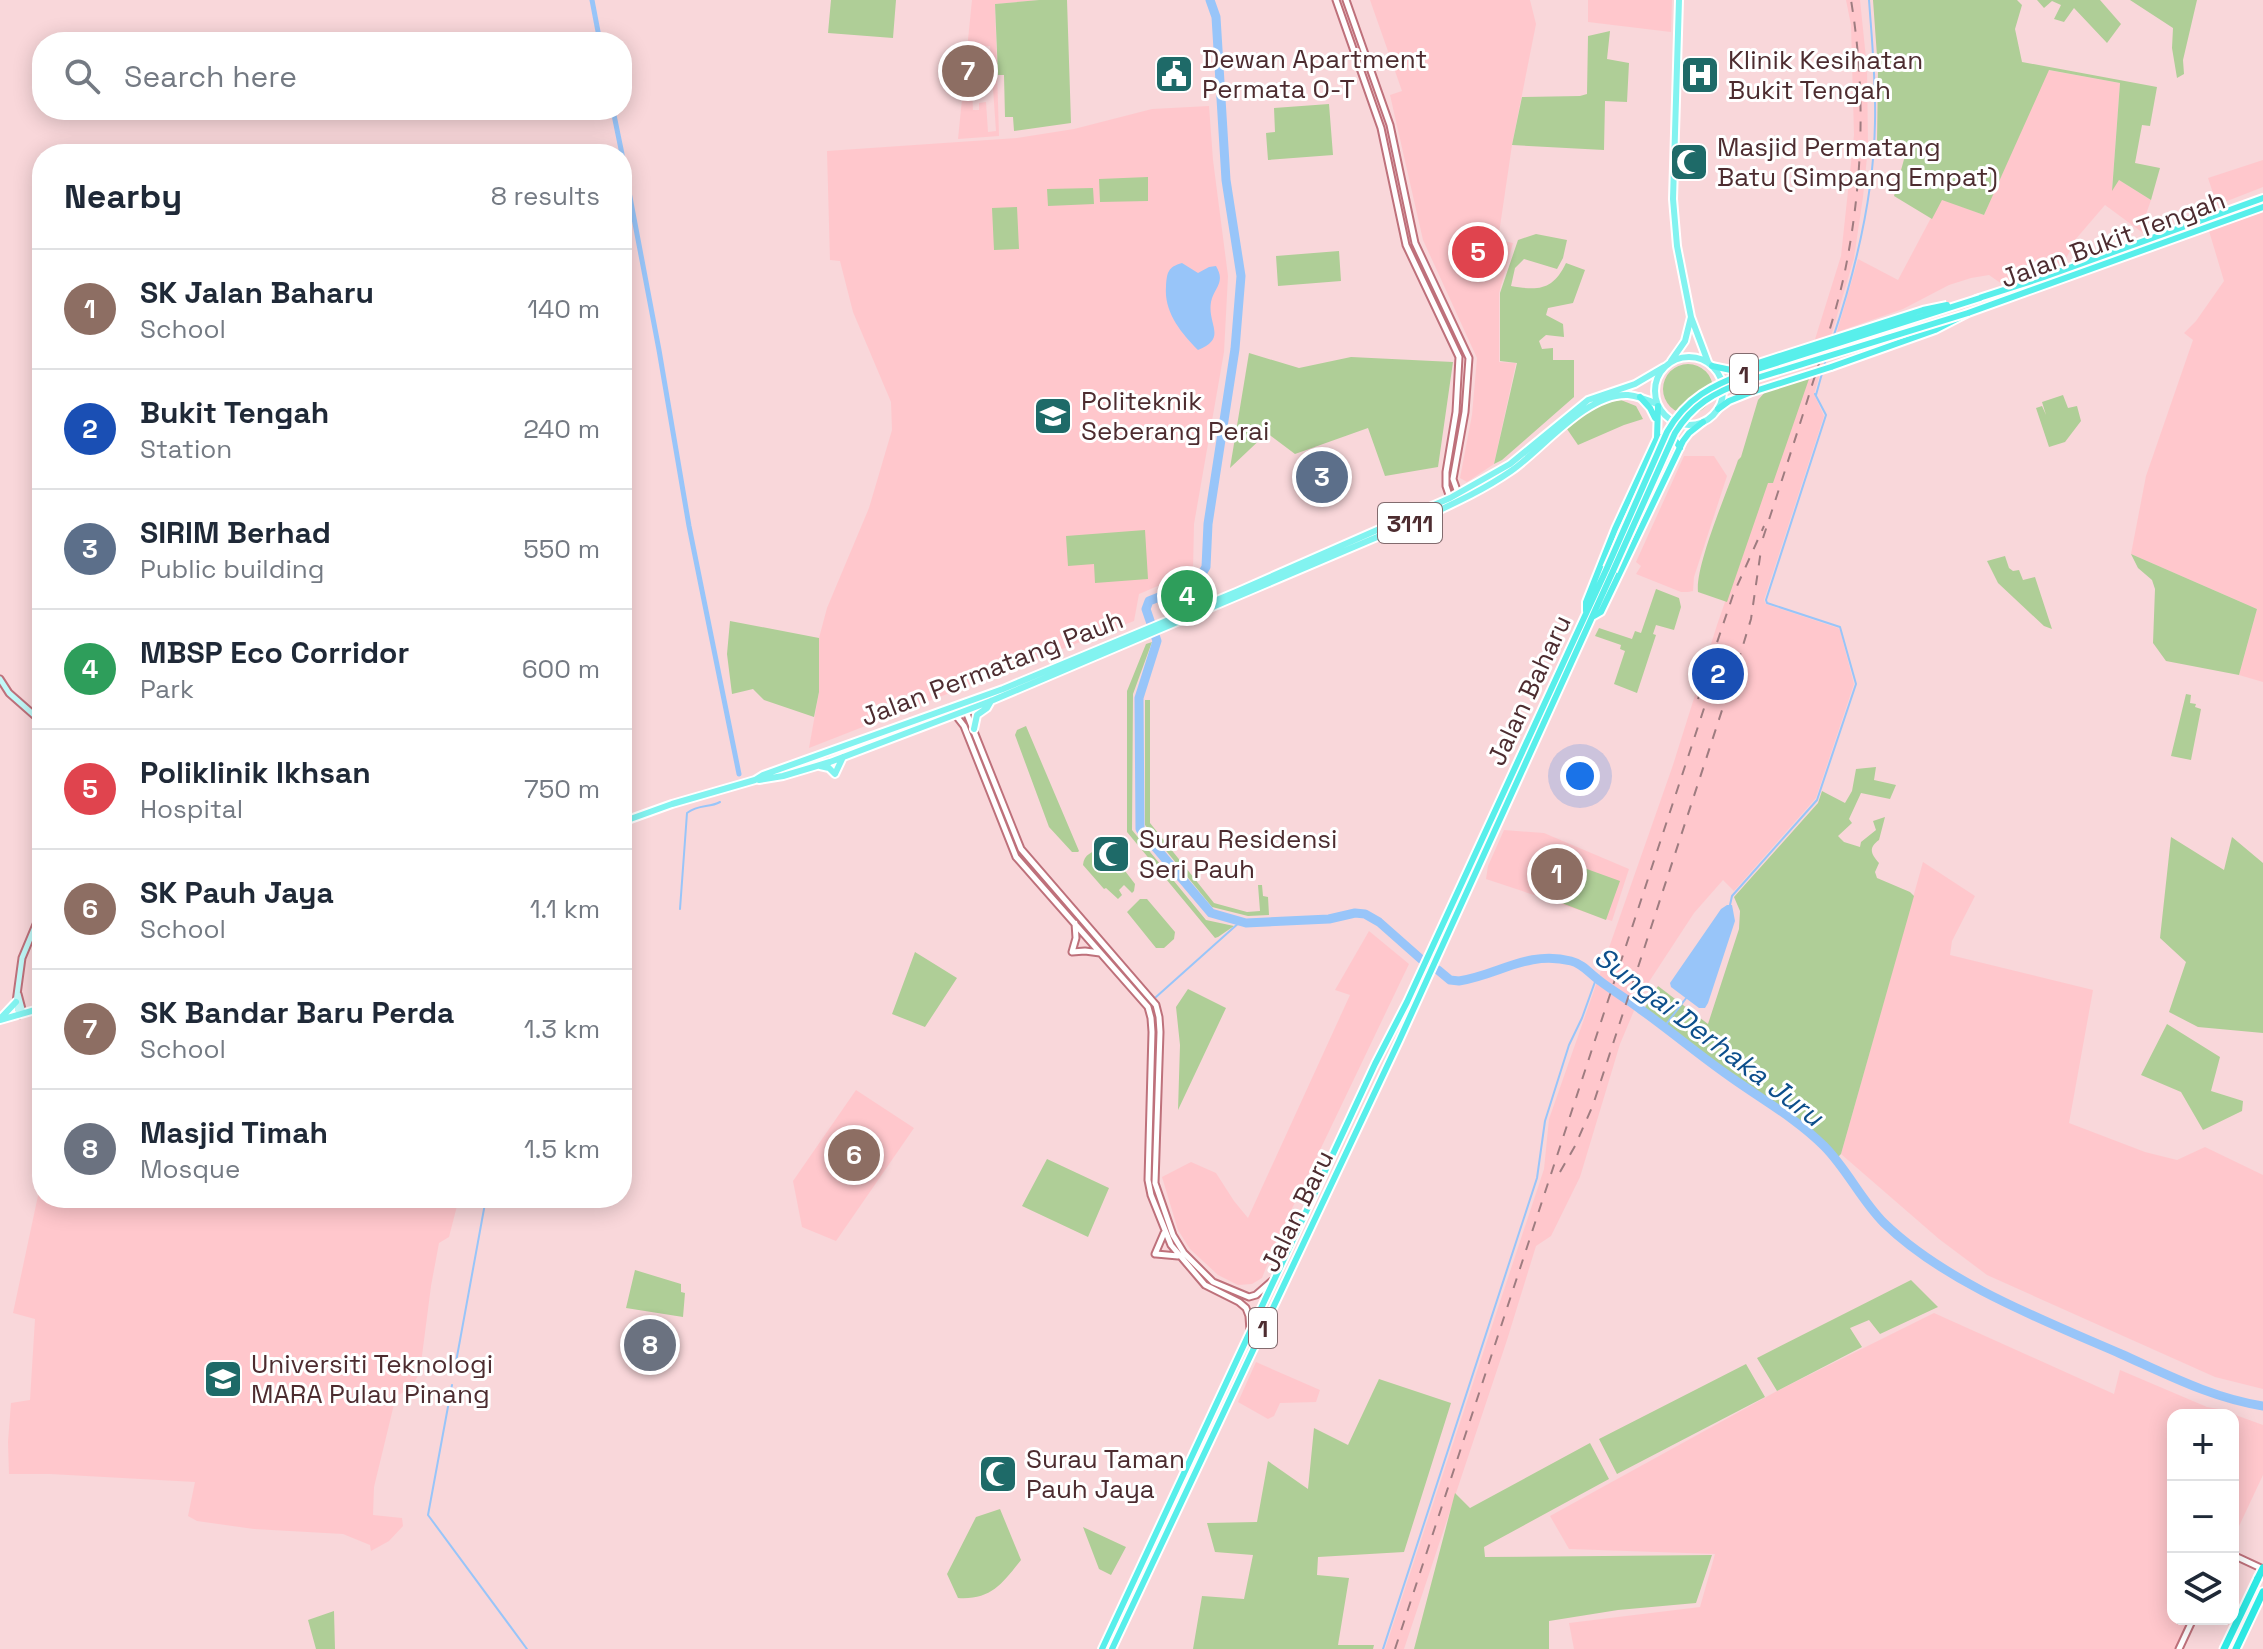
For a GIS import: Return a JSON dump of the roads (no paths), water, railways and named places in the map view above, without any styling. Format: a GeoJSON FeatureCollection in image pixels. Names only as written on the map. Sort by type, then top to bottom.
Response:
{"type":"FeatureCollection","features":[{"type":"Feature","properties":{"kind":"highway","name":"Jalan Bukit Tengah"},"geometry":{"type":"LineString","coordinates":[[1980,298],[2263,198]]}},
{"type":"Feature","properties":{"kind":"highway","name":"Jalan Bukit Tengah"},"geometry":{"type":"LineString","coordinates":[[1976,310],[2263,207]]}},
{"type":"Feature","properties":{"kind":"highway"},"geometry":{"type":"LineString","coordinates":[[1710,364],[1731,370],[1752,365],[1923,310],[1980,298]]}},
{"type":"Feature","properties":{"kind":"highway","name":"Jalan Baharu"},"geometry":{"type":"LineString","coordinates":[[1610,569],[1667,432],[1679,413],[1698,395],[1714,385],[1761,368],[1980,298]]}},
{"type":"Feature","properties":{"kind":"highway","name":"Jalan Baharu"},"geometry":{"type":"LineString","coordinates":[[1276,1278],[1375,1064],[1410,1004],[1610,569],[1675,433],[1687,416],[1706,399],[1734,385],[1976,310]]}},
{"type":"Feature","properties":{"kind":"highway"},"geometry":{"type":"LineString","coordinates":[[1718,409],[1749,393],[1935,330],[1968,313]]}},
{"type":"Feature","properties":{"kind":"highway"},"geometry":{"type":"LineString","coordinates":[[1640,397],[1654,415],[1657,434]]}},
{"type":"Feature","properties":{"kind":"highway"},"geometry":{"type":"LineString","coordinates":[[1658,405],[1657,434],[1586,602],[1589,616],[1601,612],[1680,448],[1689,433],[1703,422]]}},
{"type":"Feature","properties":{"kind":"highway"},"geometry":{"type":"LineString","coordinates":[[1657,434],[1671,437],[1680,448]]}},
{"type":"Feature","properties":{"kind":"highway","name":"Jalan Baru"},"geometry":{"type":"LineString","coordinates":[[1112,1649],[1354,1138],[1410,1004]]}},
{"type":"Feature","properties":{"kind":"highway","name":"Jalan Baru"},"geometry":{"type":"LineString","coordinates":[[1102,1649],[1276,1278]]}},
{"type":"Feature","properties":{"kind":"highway"},"geometry":{"type":"LineString","coordinates":[[2224,1649],[2263,1569]]}},
{"type":"Feature","properties":{"kind":"highway"},"geometry":{"type":"LineString","coordinates":[[2236,1649],[2263,1592]]}},
{"type":"Feature","properties":{"kind":"main road"},"geometry":{"type":"LineString","coordinates":[[1679,0],[1673,199],[1677,246],[1691,317],[1710,364],[1720,376],[1723,389],[1718,409],[1703,422],[1689,425],[1675,422],[1663,414],[1655,387],[1659,374],[1685,341],[1691,317]]}},
{"type":"Feature","properties":{"kind":"main road"},"geometry":{"type":"LineString","coordinates":[[1671,361],[1692,357],[1710,364]]}},
{"type":"Feature","properties":{"kind":"main road","name":"Jalan Permatang Pauh"},"geometry":{"type":"LineString","coordinates":[[1163,626],[1458,494],[1510,464],[1588,400],[1635,384],[1664,367]]}},
{"type":"Feature","properties":{"kind":"main road","name":"Jalan Permatang Pauh"},"geometry":{"type":"LineString","coordinates":[[632,818],[755,780],[817,766],[956,714],[1003,689],[1163,626],[1467,497],[1509,472],[1597,402],[1617,396],[1640,397],[1658,405]]}},
{"type":"Feature","properties":{"kind":"main road","name":"Jalan Permatang Pauh"},"geometry":{"type":"LineString","coordinates":[[755,780],[950,708],[991,701],[1140,635]]}},
{"type":"Feature","properties":{"kind":"main road"},"geometry":{"type":"LineString","coordinates":[[0,679],[9,693],[32,713]]}},
{"type":"Feature","properties":{"kind":"main road"},"geometry":{"type":"LineString","coordinates":[[974,729],[975,718],[991,701]]}},
{"type":"Feature","properties":{"kind":"main road"},"geometry":{"type":"LineString","coordinates":[[817,766],[829,768],[835,774],[843,757]]}},
{"type":"Feature","properties":{"kind":"main road"},"geometry":{"type":"LineString","coordinates":[[0,1020],[16,1002],[22,958],[32,934]]}},
{"type":"Feature","properties":{"kind":"main road"},"geometry":{"type":"LineString","coordinates":[[18,993],[21,1014]]}},
{"type":"Feature","properties":{"kind":"main road"},"geometry":{"type":"LineString","coordinates":[[16,1002],[21,1014]]}},
{"type":"Feature","properties":{"kind":"main road"},"geometry":{"type":"LineString","coordinates":[[0,1020],[32,1011]]}},
{"type":"Feature","properties":{"kind":"street"},"geometry":{"type":"LineString","coordinates":[[1336,0],[1381,128],[1406,245],[1460,363],[1446,472],[1450,498]]}},
{"type":"Feature","properties":{"kind":"street"},"geometry":{"type":"LineString","coordinates":[[1346,0],[1390,125],[1415,243],[1469,358],[1465,412],[1453,479],[1458,494]]}},
{"type":"Feature","properties":{"kind":"street"},"geometry":{"type":"LineString","coordinates":[[965,707],[1022,852],[1156,1005],[1160,1032],[1155,1183],[1174,1237],[1207,1279],[1245,1296],[1256,1295],[1276,1278]]}},
{"type":"Feature","properties":{"kind":"street"},"geometry":{"type":"LineString","coordinates":[[950,708],[975,752],[1014,854],[1148,1007],[1152,1076],[1148,1185],[1171,1245],[1205,1285],[1246,1308],[1250,1333]]}},
{"type":"Feature","properties":{"kind":"street"},"geometry":{"type":"LineString","coordinates":[[1074,922],[1076,938],[1072,952],[1101,954]]}},
{"type":"Feature","properties":{"kind":"street"},"geometry":{"type":"LineString","coordinates":[[1164,1230],[1155,1254],[1180,1257]]}},
{"type":"Feature","properties":{"kind":"street"},"geometry":{"type":"LineString","coordinates":[[2239,1558],[2263,1569]]}},
{"type":"Feature","properties":{"kind":"street"},"geometry":{"type":"LineString","coordinates":[[2179,1649],[2190,1625]]}},
{"type":"Feature","properties":{"kind":"water"},"geometry":{"type":"Polygon","coordinates":[[[1182,263],[1198,273],[1216,266],[1220,277],[1211,302],[1214,335],[1212,341],[1198,350],[1175,322],[1166,296],[1169,271],[1182,263]]]}},
{"type":"Feature","properties":{"kind":"water"},"geometry":{"type":"Polygon","coordinates":[[[1732,905],[1735,921],[1708,1003],[1705,1008],[1699,1008],[1670,983],[1721,909],[1732,905]]]}},
{"type":"Feature","properties":{"kind":"waterway"},"geometry":{"type":"LineString","coordinates":[[592,0],[598,32]]}},
{"type":"Feature","properties":{"kind":"waterway","name":"Sungai Derhaka Juru"},"geometry":{"type":"LineString","coordinates":[[1210,0],[1216,17],[1226,180],[1241,276],[1235,349],[1208,524],[1206,567],[1197,582],[1149,601],[1146,609],[1157,641],[1139,698],[1140,829],[1211,913],[1246,923],[1365,914],[1379,922],[1422,960]]}},
{"type":"Feature","properties":{"kind":"waterway"},"geometry":{"type":"LineString","coordinates":[[1833,338],[1856,259],[1874,149],[1874,61],[1869,0]]}},
{"type":"Feature","properties":{"kind":"waterway"},"geometry":{"type":"LineString","coordinates":[[615,120],[620,144]]}},
{"type":"Feature","properties":{"kind":"waterway"},"geometry":{"type":"LineString","coordinates":[[632,208],[689,526],[739,774]]}},
{"type":"Feature","properties":{"kind":"waterway"},"geometry":{"type":"LineString","coordinates":[[1816,395],[1826,359]]}},
{"type":"Feature","properties":{"kind":"waterway"},"geometry":{"type":"LineString","coordinates":[[1730,905],[1732,896],[1817,800],[1856,684],[1840,627],[1767,603],[1766,600],[1826,415],[1815,394]]}},
{"type":"Feature","properties":{"kind":"waterway"},"geometry":{"type":"LineString","coordinates":[[680,909],[687,813],[720,802]]}},
{"type":"Feature","properties":{"kind":"waterway"},"geometry":{"type":"LineString","coordinates":[[1156,997],[1241,921]]}},
{"type":"Feature","properties":{"kind":"waterway","name":"Sungai Derhaka Juru"},"geometry":{"type":"LineString","coordinates":[[1438,970],[1450,980],[1459,981],[1541,959],[1555,958],[1579,964],[1814,1136],[1884,1223],[1936,1264],[1996,1298],[2173,1378],[2208,1392],[2263,1406]]}},
{"type":"Feature","properties":{"kind":"waterway"},"geometry":{"type":"LineString","coordinates":[[1383,1649],[1537,1178],[1545,1121],[1569,1045],[1596,979]]}},
{"type":"Feature","properties":{"kind":"waterway"},"geometry":{"type":"LineString","coordinates":[[1664,1027],[1687,997]]}},
{"type":"Feature","properties":{"kind":"waterway"},"geometry":{"type":"LineString","coordinates":[[454,1373],[484,1208]]}},
{"type":"Feature","properties":{"kind":"waterway"},"geometry":{"type":"LineString","coordinates":[[452,1385],[428,1515],[527,1649]]}},
{"type":"Feature","properties":{"kind":"railway"},"geometry":{"type":"LineString","coordinates":[[1763,538],[1830,327],[1851,237],[1860,136],[1859,68],[1851,0]]}},
{"type":"Feature","properties":{"kind":"railway"},"geometry":{"type":"LineString","coordinates":[[1698,699],[1733,595],[1764,526]]}},
{"type":"Feature","properties":{"kind":"railway"},"geometry":{"type":"LineString","coordinates":[[1560,1172],[1593,1105],[1741,652],[1751,619],[1761,550]]}},
{"type":"Feature","properties":{"kind":"railway"},"geometry":{"type":"LineString","coordinates":[[1395,1649],[1711,687]]}},
{"type":"Feature","properties":{"kind":"place","name":"SK Bandar Baru Perda"},"geometry":{"type":"Point","coordinates":[968,71]}},
{"type":"Feature","properties":{"kind":"place","name":"Dewan Apartment Permata O-T"},"geometry":{"type":"Point","coordinates":[1174,74]}},
{"type":"Feature","properties":{"kind":"place","name":"Klinik Kesihatan Bukit Tengah"},"geometry":{"type":"Point","coordinates":[1700,75]}},
{"type":"Feature","properties":{"kind":"place","name":"Masjid Permatang Batu (Simpang Empat)"},"geometry":{"type":"Point","coordinates":[1689,162]}},
{"type":"Feature","properties":{"kind":"place","name":"Poliklinik Ikhsan"},"geometry":{"type":"Point","coordinates":[1478,252]}},
{"type":"Feature","properties":{"kind":"place","name":"Politeknik Seberang Perai"},"geometry":{"type":"Point","coordinates":[1053,416]}},
{"type":"Feature","properties":{"kind":"place","name":"SIRIM Berhad"},"geometry":{"type":"Point","coordinates":[1322,477]}},
{"type":"Feature","properties":{"kind":"place","name":"MBSP Eco Corridor"},"geometry":{"type":"Point","coordinates":[1187,596]}},
{"type":"Feature","properties":{"kind":"place","name":"Bukit Tengah"},"geometry":{"type":"Point","coordinates":[1718,674]}},
{"type":"Feature","properties":{"kind":"place","name":"Surau Residensi Seri Pauh"},"geometry":{"type":"Point","coordinates":[1111,854]}},
{"type":"Feature","properties":{"kind":"place","name":"SK Jalan Baharu"},"geometry":{"type":"Point","coordinates":[1557,874]}},
{"type":"Feature","properties":{"kind":"place","name":"SK Pauh Jaya"},"geometry":{"type":"Point","coordinates":[854,1155]}},
{"type":"Feature","properties":{"kind":"place","name":"Masjid Timah"},"geometry":{"type":"Point","coordinates":[650,1345]}},
{"type":"Feature","properties":{"kind":"place","name":"Universiti Teknologi MARA Pulau Pinang"},"geometry":{"type":"Point","coordinates":[223,1379]}},
{"type":"Feature","properties":{"kind":"place","name":"Surau Taman Pauh Jaya"},"geometry":{"type":"Point","coordinates":[998,1474]}}]}
